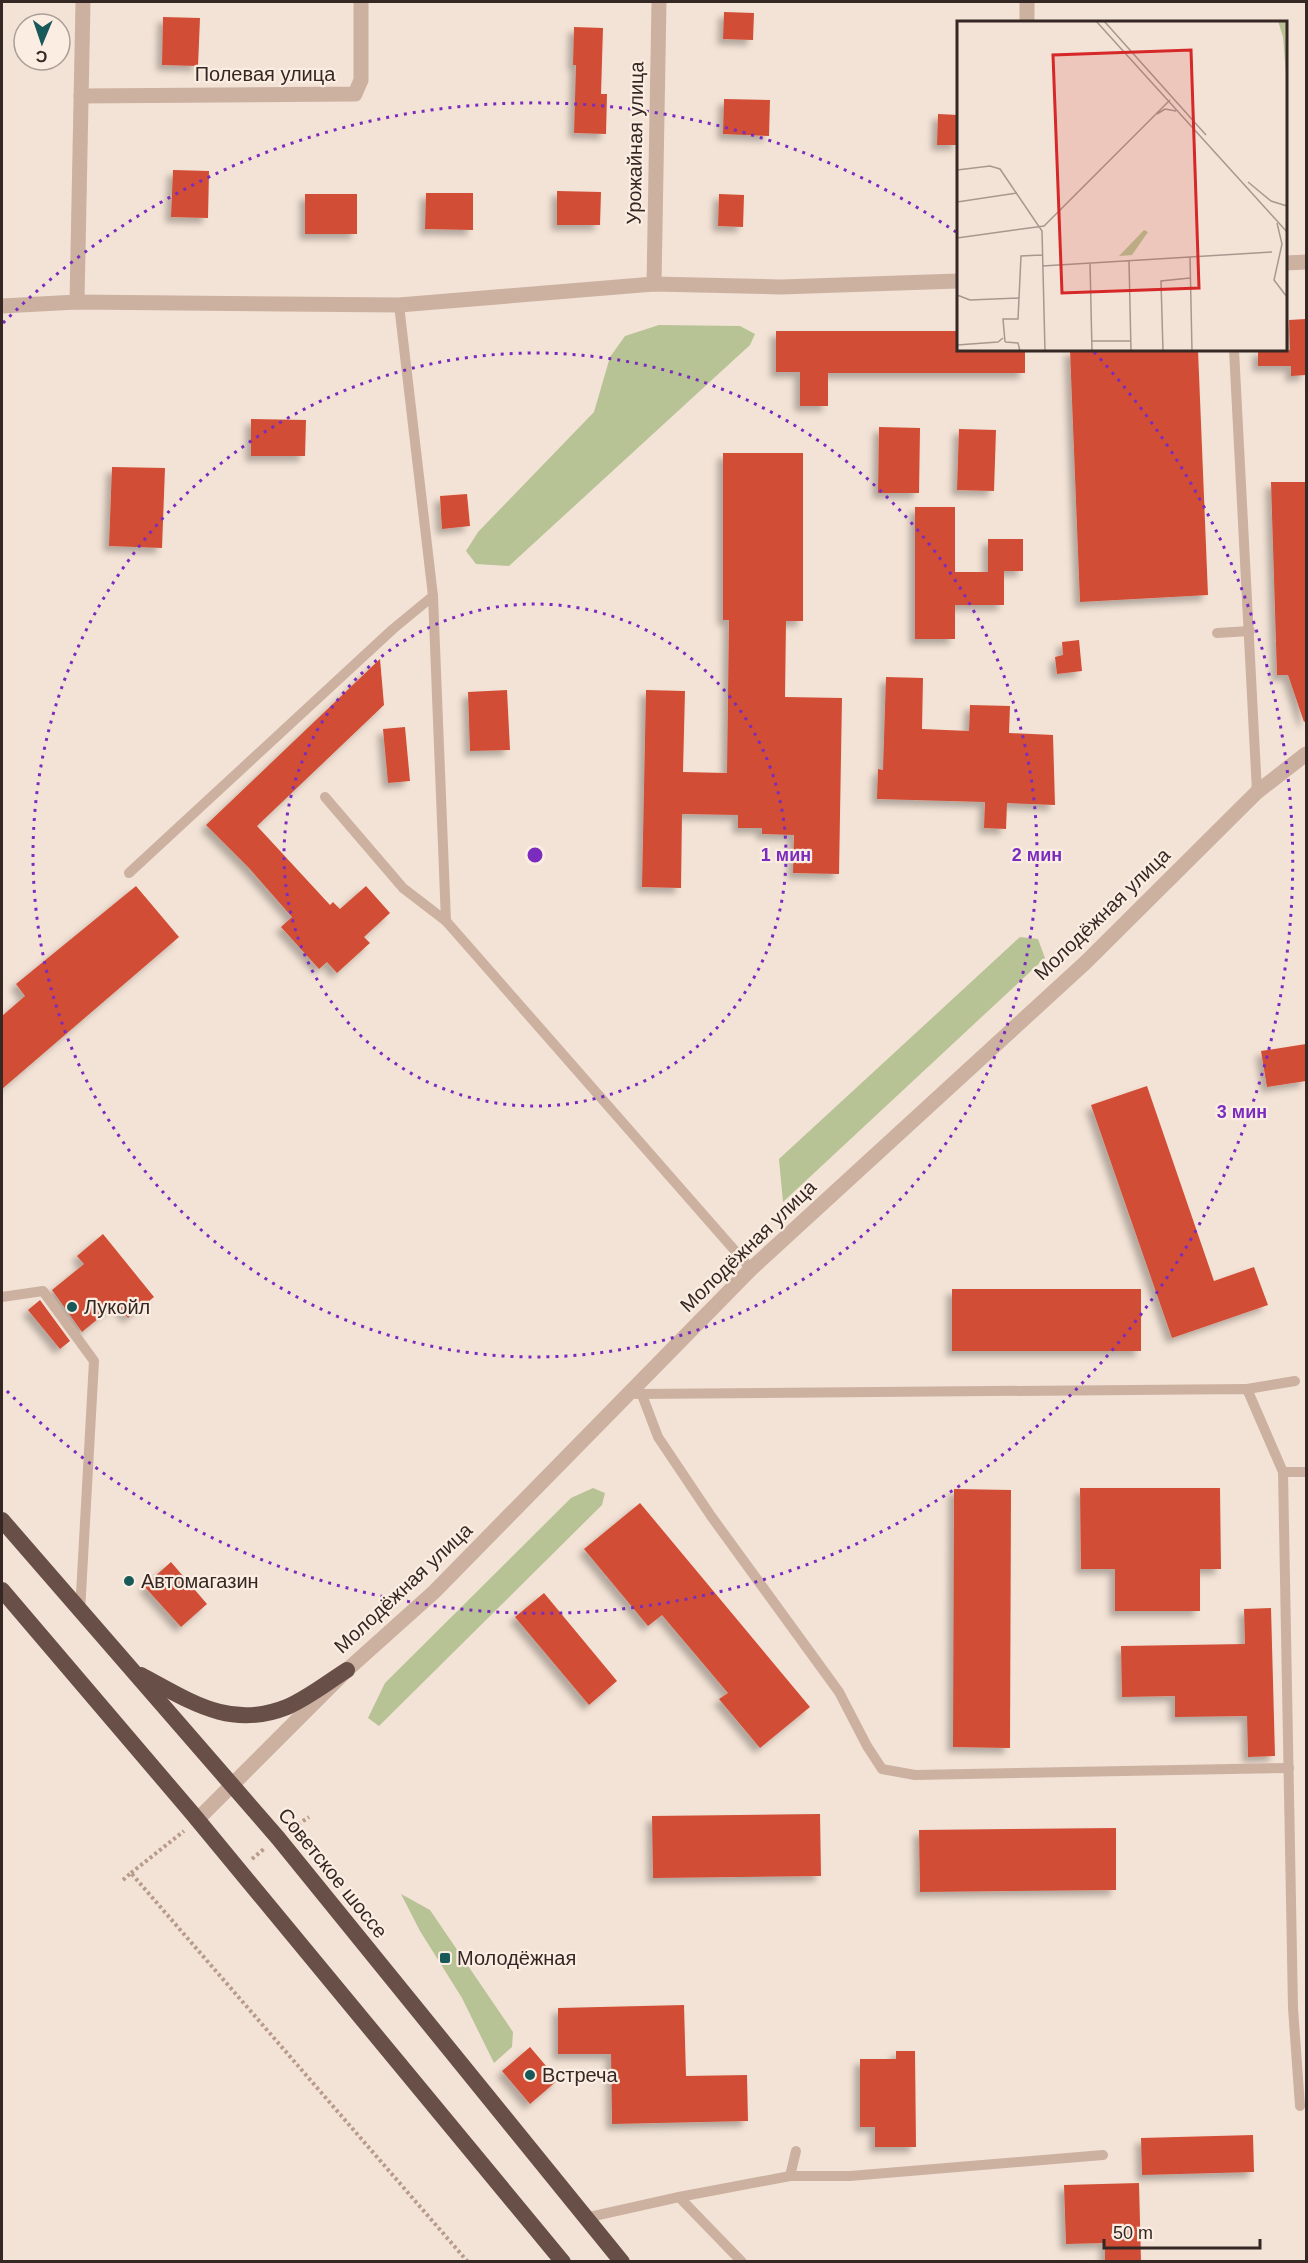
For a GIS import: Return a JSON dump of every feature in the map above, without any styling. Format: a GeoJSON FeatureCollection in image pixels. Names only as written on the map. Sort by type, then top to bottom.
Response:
{"type":"FeatureCollection","features":[{"type":"Feature","properties":{"kind":"highway","name":"Советское шоссе"},"geometry":{"type":"LineString","coordinates":[[2,1520],[129,1669],[232,1784],[622,2262]]}},
{"type":"Feature","properties":{"kind":"highway"},"geometry":{"type":"LineString","coordinates":[[2,1590],[197,1820],[563,2262]]}},
{"type":"Feature","properties":{"kind":"highway"},"geometry":{"type":"LineString","coordinates":[[129,1669],[203,1708],[231,1716],[261,1715],[289,1706],[346,1670]]}},
{"type":"Feature","properties":{"kind":"street"},"geometry":{"type":"LineString","coordinates":[[77,302],[82,2]]}},
{"type":"Feature","properties":{"kind":"street","name":"Полевая улица"},"geometry":{"type":"LineString","coordinates":[[81,96],[355,94],[361,80],[361,2]]}},
{"type":"Feature","properties":{"kind":"street","name":"Урожайная улица"},"geometry":{"type":"LineString","coordinates":[[654,284],[659,2]]}},
{"type":"Feature","properties":{"kind":"street"},"geometry":{"type":"LineString","coordinates":[[1027,2],[1027,21]]}},
{"type":"Feature","properties":{"kind":"street"},"geometry":{"type":"LineString","coordinates":[[1287,262],[1306,262]]}},
{"type":"Feature","properties":{"kind":"street"},"geometry":{"type":"LineString","coordinates":[[2,306],[77,302],[399,305],[654,284],[781,287],[957,281]]}},
{"type":"Feature","properties":{"kind":"street","name":"Молодёжная улица"},"geometry":{"type":"LineString","coordinates":[[197,1820],[346,1670],[434,1592],[636,1394],[751,1269],[1086,962],[1257,792],[1306,754]]}},
{"type":"Feature","properties":{"kind":"lane"},"geometry":{"type":"LineString","coordinates":[[399,305],[433,596],[446,921]]}},
{"type":"Feature","properties":{"kind":"lane"},"geometry":{"type":"LineString","coordinates":[[1234,351],[1257,792]]}},
{"type":"Feature","properties":{"kind":"lane"},"geometry":{"type":"LineString","coordinates":[[129,873],[393,629],[433,596]]}},
{"type":"Feature","properties":{"kind":"lane"},"geometry":{"type":"LineString","coordinates":[[1217,633],[1250,631]]}},
{"type":"Feature","properties":{"kind":"lane"},"geometry":{"type":"LineString","coordinates":[[325,796],[403,888],[446,921],[751,1269]]}},
{"type":"Feature","properties":{"kind":"lane"},"geometry":{"type":"LineString","coordinates":[[2,1297],[43,1291],[94,1361],[80,1612]]}},
{"type":"Feature","properties":{"kind":"lane"},"geometry":{"type":"LineString","coordinates":[[1289,1768],[915,1775],[882,1769],[867,1746],[839,1692],[711,1516],[658,1437],[636,1394],[1247,1389],[1295,1381]]}},
{"type":"Feature","properties":{"kind":"lane"},"geometry":{"type":"LineString","coordinates":[[1247,1389],[1283,1472],[1293,2008],[1300,2106]]}},
{"type":"Feature","properties":{"kind":"lane"},"geometry":{"type":"LineString","coordinates":[[1283,1472],[1306,1472]]}},
{"type":"Feature","properties":{"kind":"lane"},"geometry":{"type":"LineString","coordinates":[[790,2176],[796,2151]]}},
{"type":"Feature","properties":{"kind":"lane"},"geometry":{"type":"LineString","coordinates":[[585,2218],[790,2176],[850,2176],[1103,2155]]}},
{"type":"Feature","properties":{"kind":"lane"},"geometry":{"type":"LineString","coordinates":[[679,2197],[742,2262]]}},
{"type":"Feature","properties":{"kind":"path"},"geometry":{"type":"LineString","coordinates":[[123,1880],[197,1820]]}},
{"type":"Feature","properties":{"kind":"path"},"geometry":{"type":"LineString","coordinates":[[130,1873],[468,2262]]}},
{"type":"Feature","properties":{"kind":"green space"},"geometry":{"type":"Polygon","coordinates":[[[659,325],[740,326],[755,334],[750,345],[509,566],[476,564],[466,551],[478,532],[594,412],[610,357],[625,336],[659,325]]]}},
{"type":"Feature","properties":{"kind":"green space"},"geometry":{"type":"Polygon","coordinates":[[[1020,937],[1038,939],[1045,958],[783,1202],[779,1159],[1020,937]]]}},
{"type":"Feature","properties":{"kind":"green space"},"geometry":{"type":"Polygon","coordinates":[[[593,1488],[605,1493],[602,1505],[379,1726],[368,1718],[385,1683],[571,1498],[593,1488]]]}},
{"type":"Feature","properties":{"kind":"green space"},"geometry":{"type":"Polygon","coordinates":[[[401,1894],[430,1910],[513,2032],[512,2047],[494,2063],[462,1998],[420,1931],[401,1894]]]}},
{"type":"Feature","properties":{"kind":"building"},"geometry":{"type":"Polygon","coordinates":[[[724,12],[754,13],[753,40],[723,39],[724,12]]]}},
{"type":"Feature","properties":{"kind":"building"},"geometry":{"type":"Polygon","coordinates":[[[163,17],[200,18],[198,66],[162,65],[163,17]]]}},
{"type":"Feature","properties":{"kind":"building"},"geometry":{"type":"Polygon","coordinates":[[[574,27],[603,28],[601,94],[607,94],[606,134],[574,133],[576,65],[573,65],[574,27]]]}},
{"type":"Feature","properties":{"kind":"building"},"geometry":{"type":"Polygon","coordinates":[[[724,99],[770,100],[769,136],[723,134],[724,99]]]}},
{"type":"Feature","properties":{"kind":"building"},"geometry":{"type":"Polygon","coordinates":[[[938,114],[957,115],[957,145],[937,145],[938,114]]]}},
{"type":"Feature","properties":{"kind":"building"},"geometry":{"type":"Polygon","coordinates":[[[173,170],[209,171],[208,218],[171,217],[173,170]]]}},
{"type":"Feature","properties":{"kind":"building"},"geometry":{"type":"Polygon","coordinates":[[[557,191],[601,192],[600,225],[557,225],[557,191]]]}},
{"type":"Feature","properties":{"kind":"building"},"geometry":{"type":"Polygon","coordinates":[[[426,193],[473,193],[473,230],[425,229],[426,193]]]}},
{"type":"Feature","properties":{"kind":"building"},"geometry":{"type":"Polygon","coordinates":[[[305,194],[357,194],[357,234],[305,234],[305,194]]]}},
{"type":"Feature","properties":{"kind":"building"},"geometry":{"type":"Polygon","coordinates":[[[719,194],[744,195],[743,227],[718,226],[719,194]]]}},
{"type":"Feature","properties":{"kind":"building"},"geometry":{"type":"Polygon","coordinates":[[[1306,319],[1306,375],[1291,376],[1291,366],[1258,366],[1258,351],[1290,350],[1289,320],[1306,319]]]}},
{"type":"Feature","properties":{"kind":"building"},"geometry":{"type":"Polygon","coordinates":[[[776,331],[957,331],[957,351],[1025,351],[1025,373],[828,373],[828,406],[800,406],[800,372],[776,372],[776,331]]]}},
{"type":"Feature","properties":{"kind":"building"},"geometry":{"type":"Polygon","coordinates":[[[1070,351],[1198,351],[1208,595],[1080,602],[1070,351]]]}},
{"type":"Feature","properties":{"kind":"building"},"geometry":{"type":"Polygon","coordinates":[[[251,419],[306,420],[305,456],[251,456],[251,419]]]}},
{"type":"Feature","properties":{"kind":"building"},"geometry":{"type":"Polygon","coordinates":[[[879,427],[920,428],[919,493],[878,493],[879,427]]]}},
{"type":"Feature","properties":{"kind":"building"},"geometry":{"type":"Polygon","coordinates":[[[959,429],[996,430],[994,491],[957,490],[959,429]]]}},
{"type":"Feature","properties":{"kind":"building"},"geometry":{"type":"Polygon","coordinates":[[[723,453],[803,453],[803,621],[786,621],[785,697],[842,698],[839,874],[793,873],[794,835],[762,834],[762,828],[738,828],[738,815],[682,814],[681,888],[642,887],[646,690],[685,691],[683,772],[727,773],[729,620],[723,620],[723,453]]]}},
{"type":"Feature","properties":{"kind":"building"},"geometry":{"type":"Polygon","coordinates":[[[112,467],[165,468],[162,548],[109,546],[112,467]]]}},
{"type":"Feature","properties":{"kind":"building"},"geometry":{"type":"Polygon","coordinates":[[[1271,482],[1306,482],[1306,721],[1304,722],[1288,675],[1277,675],[1271,482]]]}},
{"type":"Feature","properties":{"kind":"building"},"geometry":{"type":"Polygon","coordinates":[[[467,494],[470,526],[442,529],[440,496],[467,494]]]}},
{"type":"Feature","properties":{"kind":"building"},"geometry":{"type":"Polygon","coordinates":[[[915,507],[955,507],[955,572],[988,572],[988,539],[1023,539],[1023,571],[1004,571],[1004,605],[955,605],[955,639],[915,639],[915,507]]]}},
{"type":"Feature","properties":{"kind":"building"},"geometry":{"type":"Polygon","coordinates":[[[1079,640],[1082,671],[1057,674],[1055,657],[1063,655],[1062,642],[1079,640]]]}},
{"type":"Feature","properties":{"kind":"building"},"geometry":{"type":"Polygon","coordinates":[[[380,659],[384,705],[257,826],[330,905],[333,902],[340,909],[366,886],[390,913],[364,937],[370,943],[337,973],[327,962],[319,969],[281,927],[292,917],[249,868],[206,825],[380,659]]]}},
{"type":"Feature","properties":{"kind":"building"},"geometry":{"type":"Polygon","coordinates":[[[886,677],[923,678],[922,729],[969,731],[970,705],[1010,706],[1009,733],[1053,735],[1055,805],[1007,803],[1006,829],[984,828],[985,802],[877,799],[878,769],[883,770],[886,677]]]}},
{"type":"Feature","properties":{"kind":"building"},"geometry":{"type":"Polygon","coordinates":[[[507,690],[510,750],[470,751],[468,692],[507,690]]]}},
{"type":"Feature","properties":{"kind":"building"},"geometry":{"type":"Polygon","coordinates":[[[405,727],[410,781],[388,783],[383,729],[405,727]]]}},
{"type":"Feature","properties":{"kind":"building"},"geometry":{"type":"Polygon","coordinates":[[[136,886],[179,937],[2,1089],[2,1016],[25,996],[16,984],[136,886]]]}},
{"type":"Feature","properties":{"kind":"building"},"geometry":{"type":"Polygon","coordinates":[[[1306,1044],[1306,1081],[1267,1087],[1261,1051],[1306,1044]]]}},
{"type":"Feature","properties":{"kind":"building"},"geometry":{"type":"Polygon","coordinates":[[[1147,1086],[1214,1281],[1254,1267],[1268,1305],[1172,1338],[1091,1105],[1147,1086]]]}},
{"type":"Feature","properties":{"kind":"building"},"geometry":{"type":"Polygon","coordinates":[[[103,1234],[154,1297],[128,1318],[116,1304],[82,1332],[52,1290],[84,1264],[77,1256],[103,1234]]]}},
{"type":"Feature","properties":{"kind":"building"},"geometry":{"type":"Polygon","coordinates":[[[952,1289],[1141,1289],[1141,1351],[952,1351],[952,1289]]]}},
{"type":"Feature","properties":{"kind":"building"},"geometry":{"type":"Polygon","coordinates":[[[40,1300],[70,1341],[60,1349],[28,1310],[40,1300]]]}},
{"type":"Feature","properties":{"kind":"building"},"geometry":{"type":"Polygon","coordinates":[[[1080,1488],[1220,1488],[1221,1569],[1200,1569],[1200,1611],[1115,1611],[1115,1569],[1081,1569],[1080,1488]]]}},
{"type":"Feature","properties":{"kind":"building"},"geometry":{"type":"Polygon","coordinates":[[[954,1489],[1011,1490],[1010,1748],[953,1747],[954,1489]]]}},
{"type":"Feature","properties":{"kind":"building"},"geometry":{"type":"Polygon","coordinates":[[[640,1503],[810,1707],[760,1748],[719,1699],[728,1693],[662,1615],[648,1626],[584,1549],[640,1503]]]}},
{"type":"Feature","properties":{"kind":"building"},"geometry":{"type":"Polygon","coordinates":[[[171,1562],[207,1604],[181,1627],[144,1586],[171,1562]]]}},
{"type":"Feature","properties":{"kind":"building"},"geometry":{"type":"Polygon","coordinates":[[[544,1593],[617,1681],[589,1705],[515,1617],[544,1593]]]}},
{"type":"Feature","properties":{"kind":"building"},"geometry":{"type":"Polygon","coordinates":[[[1271,1608],[1275,1756],[1248,1757],[1247,1716],[1175,1717],[1175,1696],[1122,1697],[1121,1646],[1245,1644],[1244,1609],[1271,1608]]]}},
{"type":"Feature","properties":{"kind":"building"},"geometry":{"type":"Polygon","coordinates":[[[820,1814],[821,1876],[653,1878],[652,1816],[820,1814]]]}},
{"type":"Feature","properties":{"kind":"building"},"geometry":{"type":"Polygon","coordinates":[[[1116,1828],[1116,1890],[920,1892],[919,1830],[1116,1828]]]}},
{"type":"Feature","properties":{"kind":"building"},"geometry":{"type":"Polygon","coordinates":[[[684,2005],[686,2076],[747,2075],[748,2121],[612,2124],[611,2054],[558,2054],[558,2008],[684,2005]]]}},
{"type":"Feature","properties":{"kind":"building","name":"Встреча"},"geometry":{"type":"Polygon","coordinates":[[[530,2047],[558,2080],[530,2104],[502,2071],[530,2047]]]}},
{"type":"Feature","properties":{"kind":"building"},"geometry":{"type":"Polygon","coordinates":[[[896,2051],[915,2051],[916,2147],[875,2147],[875,2127],[860,2127],[860,2059],[896,2059],[896,2051]]]}},
{"type":"Feature","properties":{"kind":"building"},"geometry":{"type":"Polygon","coordinates":[[[1253,2135],[1254,2172],[1142,2175],[1141,2138],[1253,2135]]]}},
{"type":"Feature","properties":{"kind":"building"},"geometry":{"type":"Polygon","coordinates":[[[1139,2183],[1141,2262],[1105,2262],[1105,2243],[1066,2244],[1064,2185],[1139,2183]]]}},
{"type":"Feature","properties":{"kind":"place","name":"Лукойл"},"geometry":{"type":"Point","coordinates":[72,1307]}},
{"type":"Feature","properties":{"kind":"place","name":"Автомагазин"},"geometry":{"type":"Point","coordinates":[129,1581]}},
{"type":"Feature","properties":{"kind":"place","name":"Молодёжная"},"geometry":{"type":"Point","coordinates":[445,1958]}},
{"type":"Feature","properties":{"kind":"place","name":"Встреча"},"geometry":{"type":"Point","coordinates":[530,2075]}}]}
